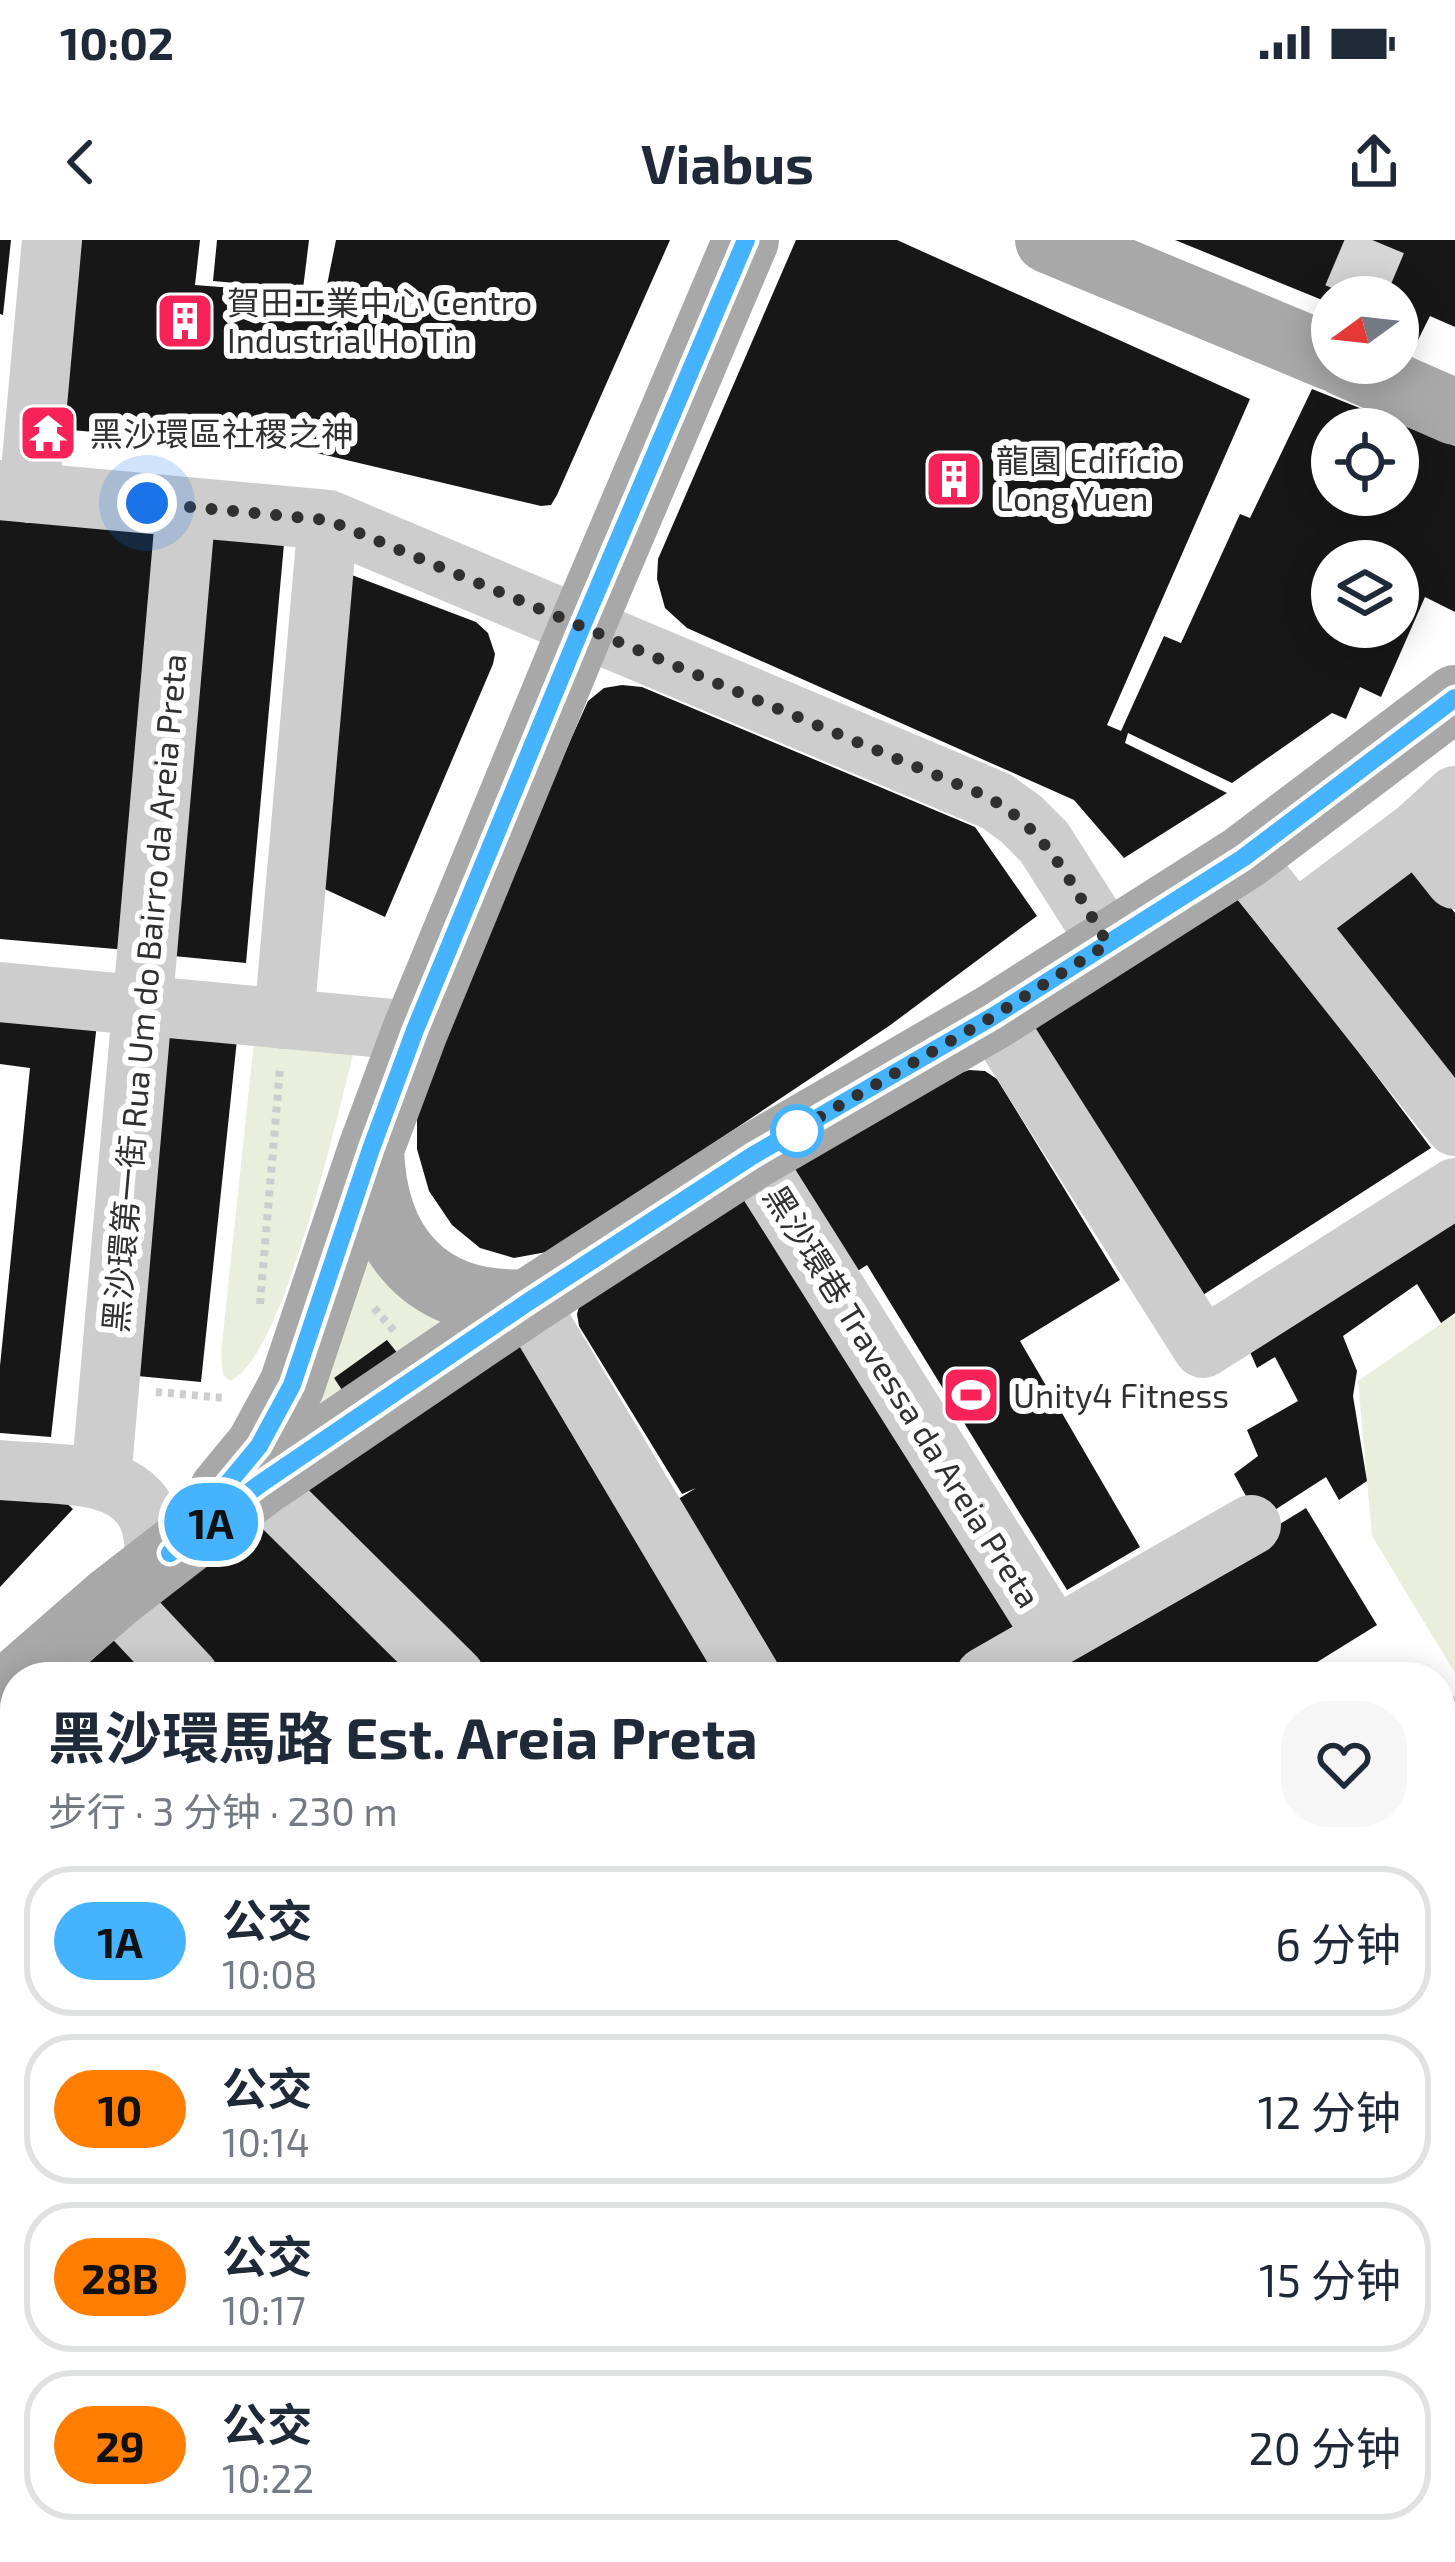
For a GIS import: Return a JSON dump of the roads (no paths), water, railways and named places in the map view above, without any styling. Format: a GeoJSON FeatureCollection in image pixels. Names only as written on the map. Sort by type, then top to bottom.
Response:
{"type":"FeatureCollection","features":[{"type":"Feature","properties":{"kind":"main road"},"geometry":{"type":"LineString","coordinates":[[236,1493],[292,1385],[415,1030],[746,240]]}},
{"type":"Feature","properties":{"kind":"main road"},"geometry":{"type":"LineString","coordinates":[[1048,240],[1311,347]]}},
{"type":"Feature","properties":{"kind":"main road"},"geometry":{"type":"LineString","coordinates":[[1394,384],[1455,412]]}},
{"type":"Feature","properties":{"kind":"main road"},"geometry":{"type":"LineString","coordinates":[[34,1662],[136,1539],[236,1493],[752,1156],[992,1017],[1243,858],[1455,698]]}},
{"type":"Feature","properties":{"kind":"main road"},"geometry":{"type":"LineString","coordinates":[[371,1149],[381,1212],[398,1246],[415,1266],[464,1298],[502,1304],[528,1302]]}},
{"type":"Feature","properties":{"kind":"street"},"geometry":{"type":"LineString","coordinates":[[52,240],[15,491],[328,520],[996,801],[1033,829],[1108,944]]}},
{"type":"Feature","properties":{"kind":"street","name":"黑沙環第一街 Rua Um do Bairro da Areia Preta"},"geometry":{"type":"LineString","coordinates":[[136,1539],[109,1387],[186,507]]}},
{"type":"Feature","properties":{"kind":"street"},"geometry":{"type":"LineString","coordinates":[[284,1019],[328,520]]}},
{"type":"Feature","properties":{"kind":"street"},"geometry":{"type":"LineString","coordinates":[[1294,923],[1436,813],[1455,879]]}},
{"type":"Feature","properties":{"kind":"street"},"geometry":{"type":"LineString","coordinates":[[1243,858],[1455,1126]]}},
{"type":"Feature","properties":{"kind":"street"},"geometry":{"type":"LineString","coordinates":[[0,992],[415,1030]]}},
{"type":"Feature","properties":{"kind":"street"},"geometry":{"type":"LineString","coordinates":[[992,1017],[1203,1348],[1455,1188]]}},
{"type":"Feature","properties":{"kind":"street","name":"黑沙環巷 Travessa da Areia Preta"},"geometry":{"type":"LineString","coordinates":[[752,1156],[1054,1636]]}},
{"type":"Feature","properties":{"kind":"street"},"geometry":{"type":"LineString","coordinates":[[528,1302],[742,1662]]}},
{"type":"Feature","properties":{"kind":"street"},"geometry":{"type":"LineString","coordinates":[[0,1470],[136,1539],[183,1662]]}},
{"type":"Feature","properties":{"kind":"street"},"geometry":{"type":"LineString","coordinates":[[236,1493],[437,1662]]}},
{"type":"Feature","properties":{"kind":"street"},"geometry":{"type":"LineString","coordinates":[[1010,1662],[1251,1525]]}},
{"type":"Feature","properties":{"kind":"tunnel"},"geometry":{"type":"LineString","coordinates":[[1362,276],[1377,240]]}},
{"type":"Feature","properties":{"kind":"place","name":"賀田工業中心 Centro Industrial Ho Tin"},"geometry":{"type":"Point","coordinates":[185,321]}},
{"type":"Feature","properties":{"kind":"place","name":"黑沙環區社稷之神"},"geometry":{"type":"Point","coordinates":[48,433]}},
{"type":"Feature","properties":{"kind":"place","name":"龍園 Edifício Long Yuen"},"geometry":{"type":"Point","coordinates":[954,479]}},
{"type":"Feature","properties":{"kind":"place","name":"Unity4 Fitness"},"geometry":{"type":"Point","coordinates":[971,1395]}}]}
